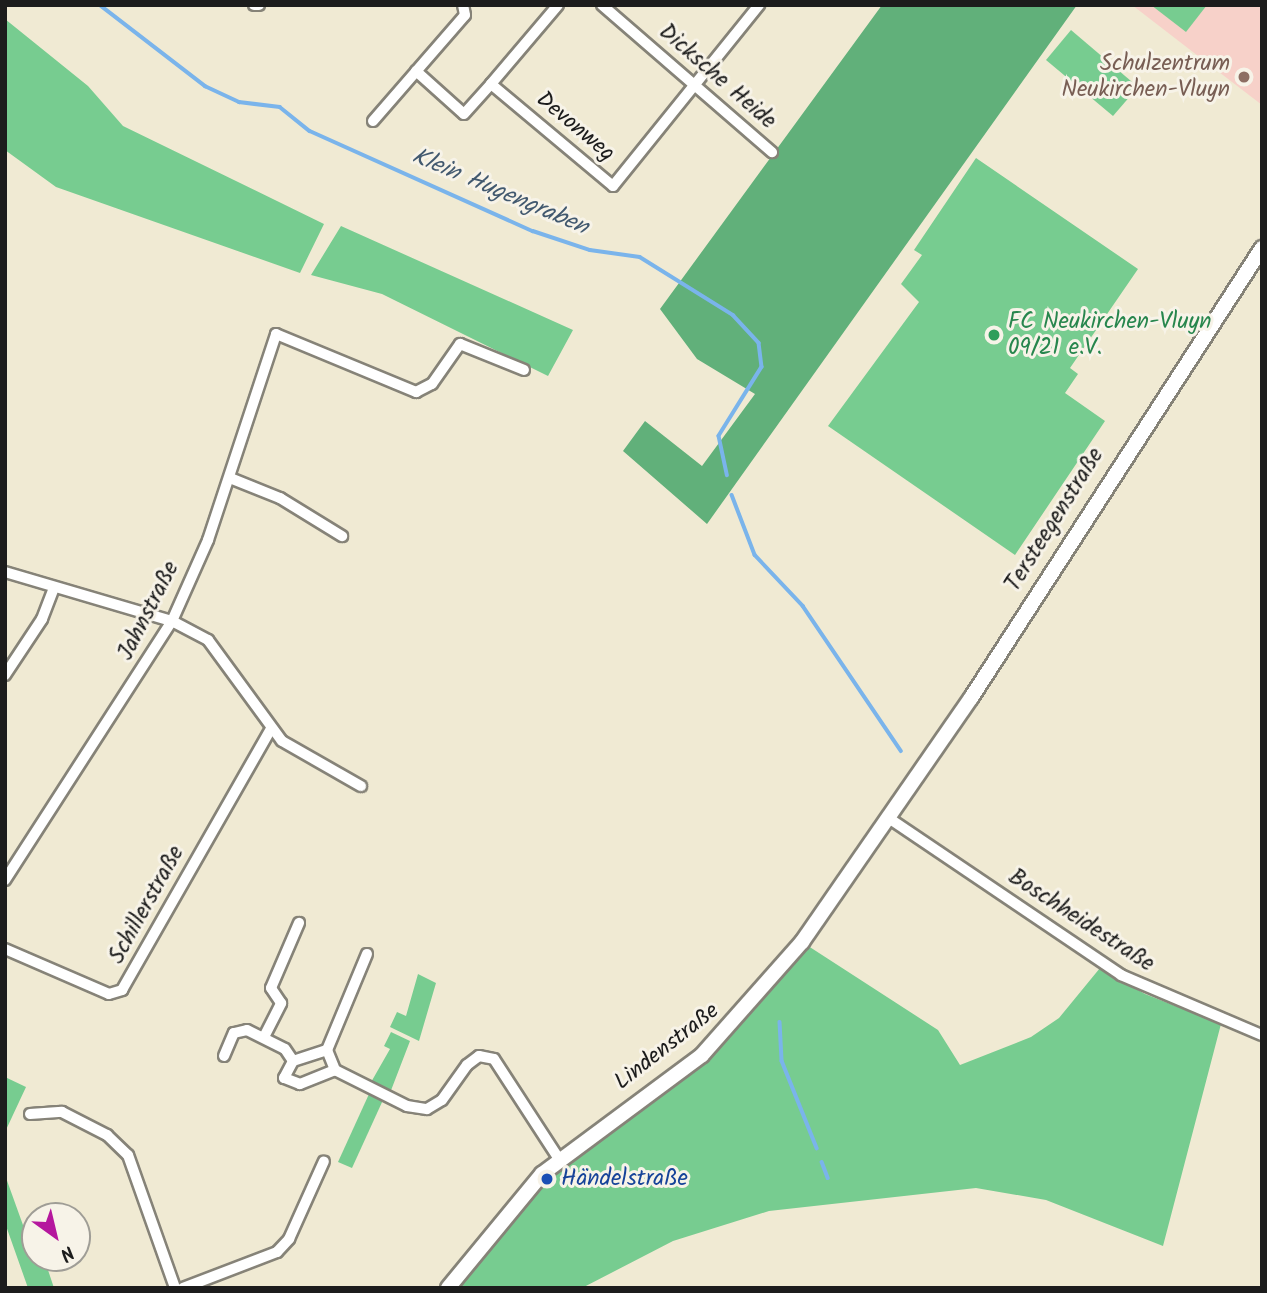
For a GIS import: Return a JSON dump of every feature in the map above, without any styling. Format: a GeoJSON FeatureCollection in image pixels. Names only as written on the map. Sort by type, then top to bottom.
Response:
{"type":"FeatureCollection","features":[{"type":"Feature","properties":{"kind":"street"},"geometry":{"type":"LineString","coordinates":[[254,5],[259,5]]}},
{"type":"Feature","properties":{"kind":"street"},"geometry":{"type":"LineString","coordinates":[[373,121],[465,15],[463,5]]}},
{"type":"Feature","properties":{"kind":"street"},"geometry":{"type":"LineString","coordinates":[[416,71],[464,114],[558,5]]}},
{"type":"Feature","properties":{"kind":"street","name":"Dicksche Heide"},"geometry":{"type":"LineString","coordinates":[[602,5],[772,152]]}},
{"type":"Feature","properties":{"kind":"street"},"geometry":{"type":"LineString","coordinates":[[696,87],[759,5]]}},
{"type":"Feature","properties":{"kind":"street","name":"Devonweg"},"geometry":{"type":"LineString","coordinates":[[491,84],[613,186],[696,87]]}},
{"type":"Feature","properties":{"kind":"street","name":"Tersteegenstraße"},"geometry":{"type":"LineString","coordinates":[[890,818],[1262,248]]}},
{"type":"Feature","properties":{"kind":"street","name":"Jahnstraße"},"geometry":{"type":"LineString","coordinates":[[5,880],[172,621],[230,478],[276,334],[415,391],[432,384],[460,344],[524,370]]}},
{"type":"Feature","properties":{"kind":"street"},"geometry":{"type":"LineString","coordinates":[[230,478],[280,498],[342,536]]}},
{"type":"Feature","properties":{"kind":"street"},"geometry":{"type":"LineString","coordinates":[[5,572],[172,621],[216,648],[271,729],[361,786]]}},
{"type":"Feature","properties":{"kind":"street"},"geometry":{"type":"LineString","coordinates":[[5,675],[42,619],[54,587]]}},
{"type":"Feature","properties":{"kind":"street","name":"Schillerstraße"},"geometry":{"type":"LineString","coordinates":[[5,949],[109,994],[122,990],[271,729]]}},
{"type":"Feature","properties":{"kind":"street","name":"Boschheidestraße"},"geometry":{"type":"LineString","coordinates":[[890,818],[1130,980],[1262,1035]]}},
{"type":"Feature","properties":{"kind":"street","name":"Lindenstraße"},"geometry":{"type":"LineString","coordinates":[[448,1288],[513,1203],[559,1159],[731,1028],[890,818]]}},
{"type":"Feature","properties":{"kind":"street"},"geometry":{"type":"LineString","coordinates":[[264,1037],[281,1003],[271,988],[299,923]]}},
{"type":"Feature","properties":{"kind":"street"},"geometry":{"type":"LineString","coordinates":[[335,1070],[327,1050],[368,954]]}},
{"type":"Feature","properties":{"kind":"street"},"geometry":{"type":"LineString","coordinates":[[224,1056],[240,1029],[264,1037],[293,1061]]}},
{"type":"Feature","properties":{"kind":"street"},"geometry":{"type":"LineString","coordinates":[[327,1050],[293,1061],[284,1078],[290,1082],[335,1070],[407,1106],[427,1109],[442,1100],[467,1065],[479,1056],[495,1059],[559,1159]]}},
{"type":"Feature","properties":{"kind":"street"},"geometry":{"type":"LineString","coordinates":[[30,1114],[62,1112],[107,1135],[128,1155],[175,1288]]}},
{"type":"Feature","properties":{"kind":"street"},"geometry":{"type":"LineString","coordinates":[[183,1288],[216,1282],[277,1252],[289,1239],[324,1161]]}},
{"type":"Feature","properties":{"kind":"shaded area","name":"Schulzentrum Neukirchen-Vluyn"},"geometry":{"type":"Polygon","coordinates":[[[1132,5],[1262,5],[1262,105],[1189,49],[1132,5]]]}},
{"type":"Feature","properties":{"kind":"green space"},"geometry":{"type":"Polygon","coordinates":[[[882,5],[1077,5],[707,524],[623,451],[645,421],[702,466],[755,394],[697,359],[660,309],[882,5]]]}},
{"type":"Feature","properties":{"kind":"green space"},"geometry":{"type":"Polygon","coordinates":[[[1151,5],[1207,5],[1186,32],[1151,5]]]}},
{"type":"Feature","properties":{"kind":"green space"},"geometry":{"type":"Polygon","coordinates":[[[5,19],[88,86],[123,126],[324,224],[300,273],[56,187],[5,150],[5,19]]]}},
{"type":"Feature","properties":{"kind":"green space"},"geometry":{"type":"Polygon","coordinates":[[[1071,30],[1138,87],[1113,116],[1046,60],[1071,30]]]}},
{"type":"Feature","properties":{"kind":"green space","name":"FC Neukirchen-Vluyn 09/21 e.V."},"geometry":{"type":"Polygon","coordinates":[[[976,158],[1138,269],[1070,368],[1078,374],[1065,393],[1105,421],[1015,555],[828,426],[919,302],[901,284],[922,255],[914,250],[976,158]]]}},
{"type":"Feature","properties":{"kind":"green space"},"geometry":{"type":"Polygon","coordinates":[[[341,226],[573,330],[548,376],[382,294],[311,275],[341,226]]]}},
{"type":"Feature","properties":{"kind":"green space"},"geometry":{"type":"Polygon","coordinates":[[[802,942],[938,1030],[960,1065],[1031,1037],[1059,1018],[1100,968],[1145,994],[1221,1024],[1163,1246],[1046,1200],[976,1188],[769,1211],[673,1241],[582,1288],[448,1288],[513,1203],[702,1055],[802,942]]]}},
{"type":"Feature","properties":{"kind":"green space"},"geometry":{"type":"Polygon","coordinates":[[[418,974],[436,983],[419,1041],[390,1027],[397,1012],[406,1016],[418,974]]]}},
{"type":"Feature","properties":{"kind":"green space"},"geometry":{"type":"Polygon","coordinates":[[[391,1032],[410,1041],[390,1093],[370,1084],[390,1049],[384,1046],[391,1032]]]}},
{"type":"Feature","properties":{"kind":"green space"},"geometry":{"type":"Polygon","coordinates":[[[5,1077],[26,1087],[5,1132],[5,1077]]]}},
{"type":"Feature","properties":{"kind":"green space"},"geometry":{"type":"Polygon","coordinates":[[[369,1094],[383,1100],[352,1168],[338,1162],[369,1094]]]}},
{"type":"Feature","properties":{"kind":"green space"},"geometry":{"type":"Polygon","coordinates":[[[5,1175],[21,1220],[21,1268],[5,1223],[5,1175]]]}},
{"type":"Feature","properties":{"kind":"green space"},"geometry":{"type":"Polygon","coordinates":[[[22,1272],[49,1272],[54,1288],[28,1288],[22,1272]]]}},
{"type":"Feature","properties":{"kind":"waterway","name":"Klein Hugengraben"},"geometry":{"type":"LineString","coordinates":[[100,5],[205,86],[239,102],[280,107],[310,131],[533,231],[590,250],[640,257],[733,315],[759,343],[762,367],[719,436],[727,475]]}},
{"type":"Feature","properties":{"kind":"waterway","name":"Klein Hugengraben"},"geometry":{"type":"LineString","coordinates":[[732,495],[755,555],[803,606],[901,751]]}},
{"type":"Feature","properties":{"kind":"waterway"},"geometry":{"type":"LineString","coordinates":[[780,1022],[782,1061],[817,1148]]}},
{"type":"Feature","properties":{"kind":"waterway"},"geometry":{"type":"LineString","coordinates":[[822,1162],[828,1178]]}},
{"type":"Feature","properties":{"kind":"place","name":"Schulzentrum Neukirchen-Vluyn"},"geometry":{"type":"Point","coordinates":[1244,77]}},
{"type":"Feature","properties":{"kind":"place","name":"FC Neukirchen-Vluyn 09/21 e.V."},"geometry":{"type":"Point","coordinates":[994,335]}},
{"type":"Feature","properties":{"kind":"place","name":"Händelstraße"},"geometry":{"type":"Point","coordinates":[547,1179]}}]}
